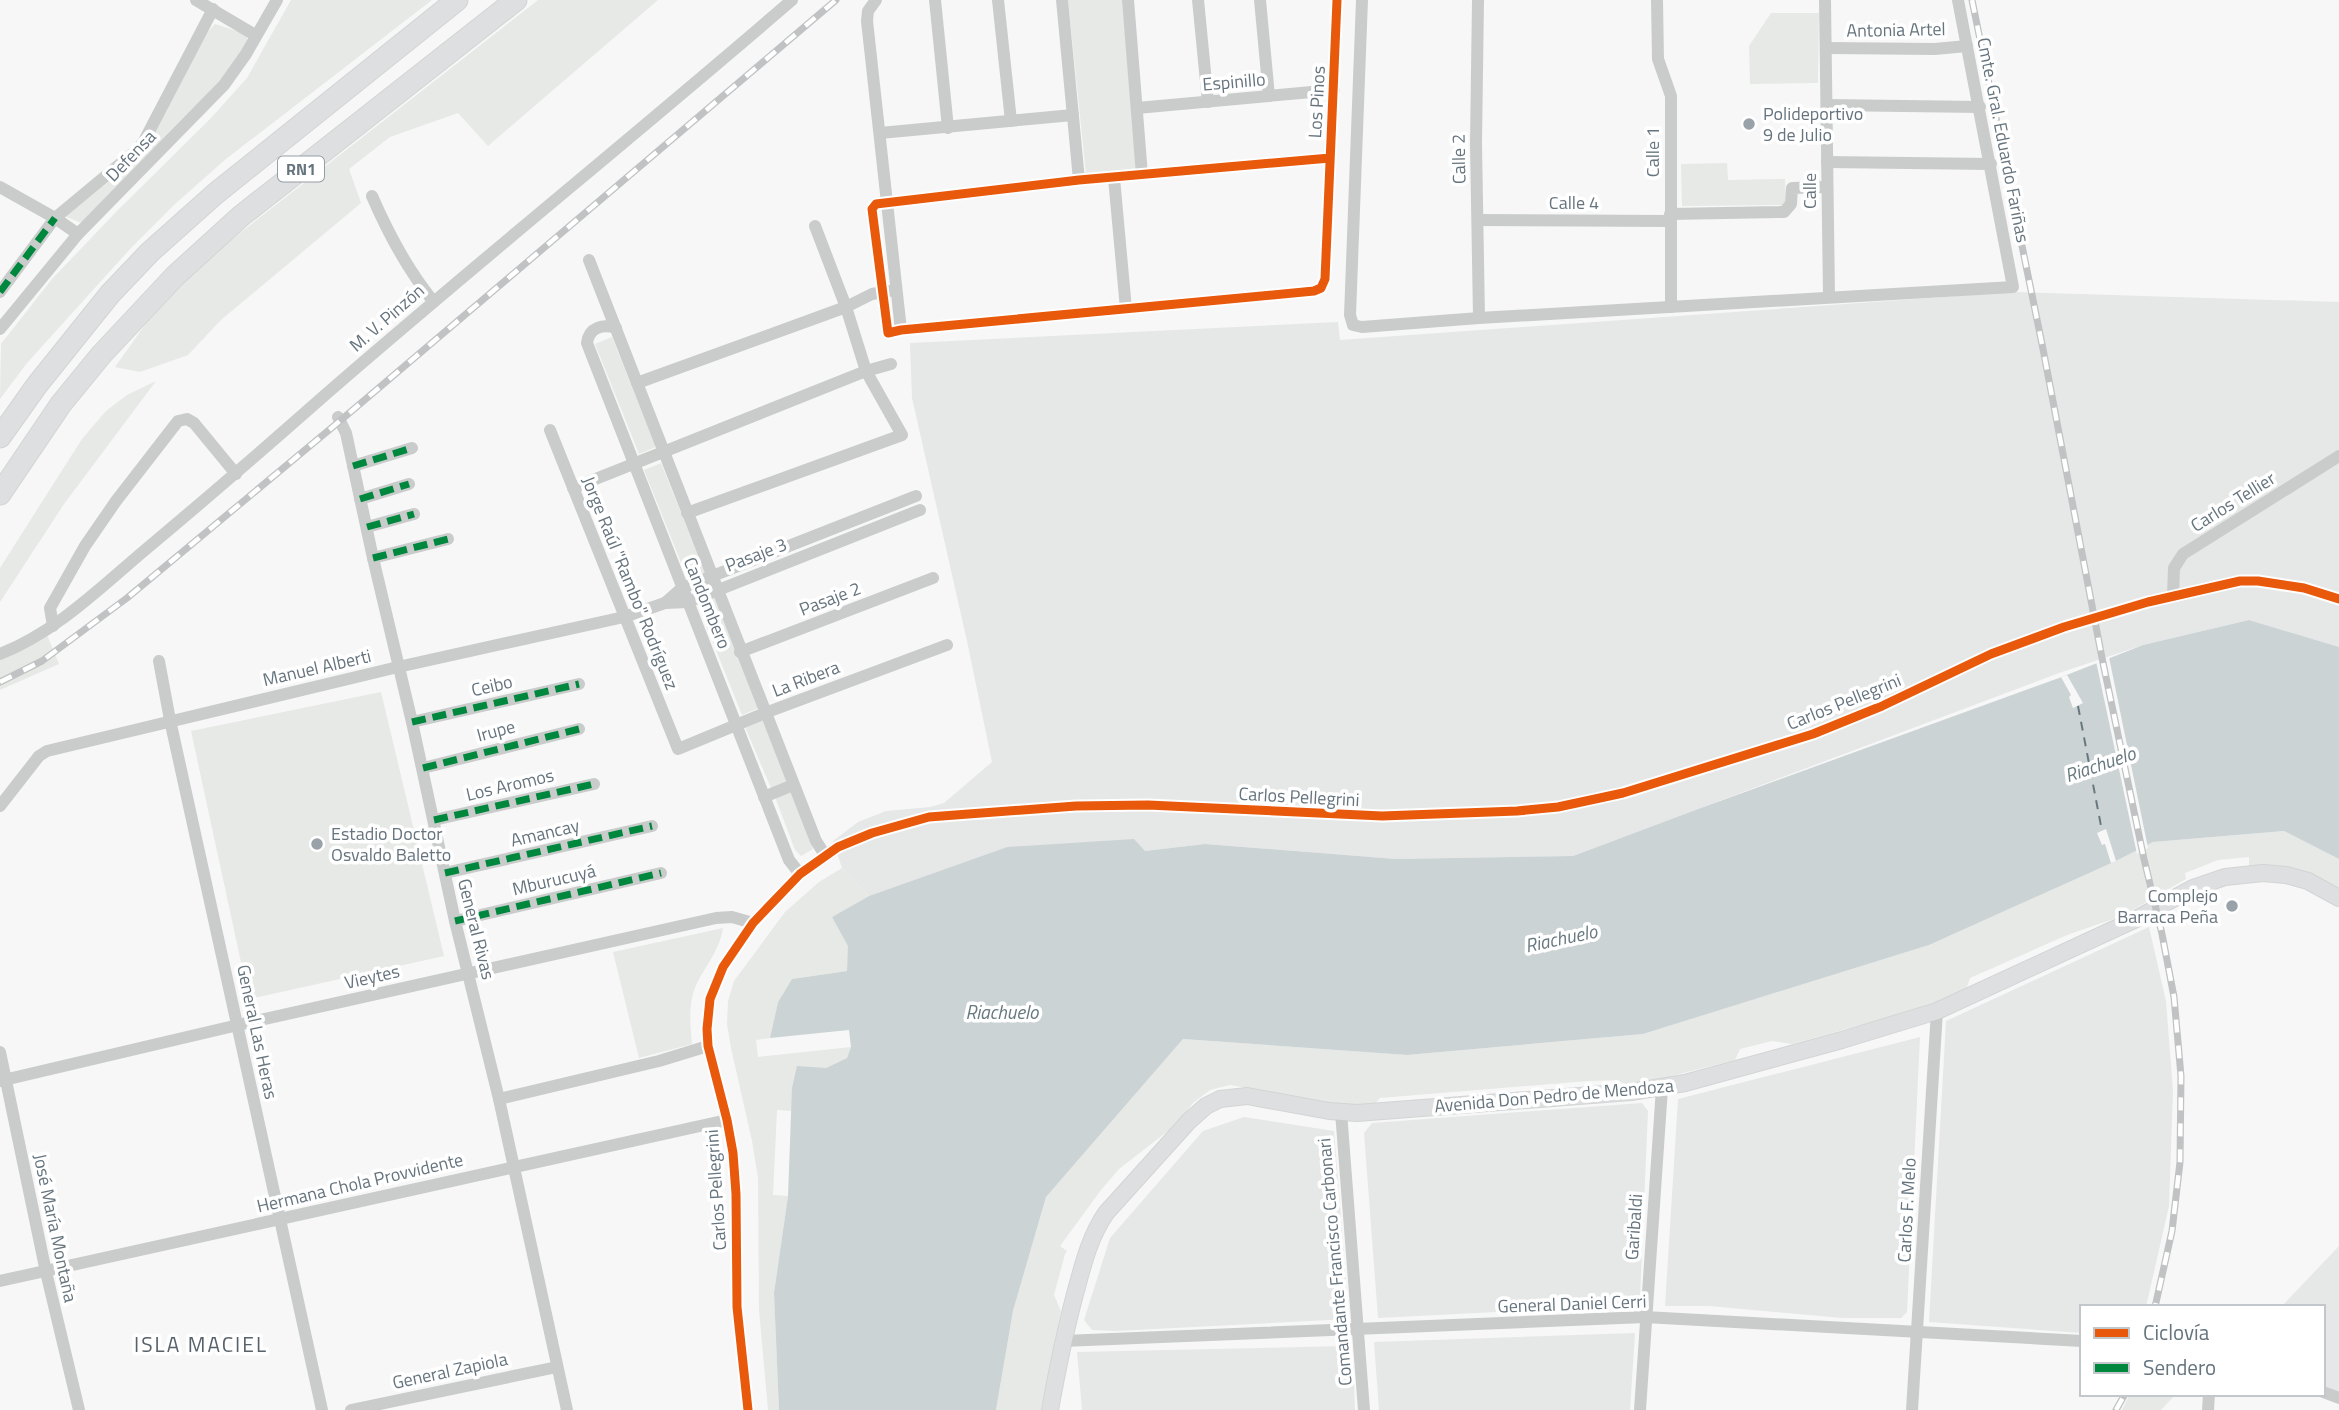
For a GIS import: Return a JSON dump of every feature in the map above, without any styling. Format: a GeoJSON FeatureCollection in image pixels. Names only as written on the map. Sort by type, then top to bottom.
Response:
{"type":"FeatureCollection","features":[{"type":"Feature","properties":{"kind":"highway","name":"RN1"},"geometry":{"type":"LineString","coordinates":[[0,437],[37,385],[110,294],[171,232],[457,0]]}},
{"type":"Feature","properties":{"kind":"highway","name":"RN1"},"geometry":{"type":"LineString","coordinates":[[0,494],[61,404],[101,355],[175,276],[241,216],[516,0]]}},
{"type":"Feature","properties":{"kind":"main road","name":"Avenida Don Pedro de Mendoza"},"geometry":{"type":"LineString","coordinates":[[1050,1410],[1063,1342],[1086,1253],[1096,1229],[1112,1206],[1189,1121],[1214,1102],[1237,1096],[1341,1112],[1371,1112],[1662,1088],[1842,1040],[1937,1011],[2216,879],[2247,874],[2286,875],[2308,881],[2339,898]]}},
{"type":"Feature","properties":{"kind":"street"},"geometry":{"type":"LineString","coordinates":[[196,0],[255,35]]}},
{"type":"Feature","properties":{"kind":"street","name":"Defensa"},"geometry":{"type":"LineString","coordinates":[[0,330],[78,234],[224,85],[276,0]]}},
{"type":"Feature","properties":{"kind":"street","name":"M. V. Pinzón"},"geometry":{"type":"LineString","coordinates":[[0,654],[28,642],[53,626],[236,474],[433,301],[792,0]]}},
{"type":"Feature","properties":{"kind":"street"},"geometry":{"type":"LineString","coordinates":[[876,0],[868,10],[867,21],[901,330]]}},
{"type":"Feature","properties":{"kind":"street"},"geometry":{"type":"LineString","coordinates":[[935,0],[948,128]]}},
{"type":"Feature","properties":{"kind":"street"},"geometry":{"type":"LineString","coordinates":[[998,0],[1011,121]]}},
{"type":"Feature","properties":{"kind":"street"},"geometry":{"type":"LineString","coordinates":[[1062,0],[1079,180]]}},
{"type":"Feature","properties":{"kind":"street"},"geometry":{"type":"LineString","coordinates":[[1128,0],[1143,175]]}},
{"type":"Feature","properties":{"kind":"street"},"geometry":{"type":"LineString","coordinates":[[1198,0],[1208,102]]}},
{"type":"Feature","properties":{"kind":"street"},"geometry":{"type":"LineString","coordinates":[[1260,0],[1269,96]]}},
{"type":"Feature","properties":{"kind":"street","name":"Los Pinos"},"geometry":{"type":"LineString","coordinates":[[1126,309],[1314,291],[1321,288],[1325,279],[1337,0]]}},
{"type":"Feature","properties":{"kind":"street"},"geometry":{"type":"LineString","coordinates":[[1362,0],[1350,315],[1353,325],[1362,327],[1829,298]]}},
{"type":"Feature","properties":{"kind":"street","name":"Calle 2"},"geometry":{"type":"LineString","coordinates":[[1478,0],[1476,143],[1479,318]]}},
{"type":"Feature","properties":{"kind":"street","name":"Calle 1"},"geometry":{"type":"LineString","coordinates":[[1657,0],[1658,59],[1671,96],[1671,307]]}},
{"type":"Feature","properties":{"kind":"street","name":"Calle"},"geometry":{"type":"LineString","coordinates":[[1825,0],[1829,298]]}},
{"type":"Feature","properties":{"kind":"street","name":"Cmte. Gral. Eduardo Fariñas"},"geometry":{"type":"LineString","coordinates":[[1829,298],[2013,287],[1958,0]]}},
{"type":"Feature","properties":{"kind":"street"},"geometry":{"type":"LineString","coordinates":[[0,291],[55,218],[138,149],[213,9]]}},
{"type":"Feature","properties":{"kind":"street","name":"Antonia Artel"},"geometry":{"type":"LineString","coordinates":[[1826,48],[1935,49],[1967,46]]}},
{"type":"Feature","properties":{"kind":"street","name":"Espinillo"},"geometry":{"type":"LineString","coordinates":[[1137,108],[1334,90]]}},
{"type":"Feature","properties":{"kind":"street"},"geometry":{"type":"LineString","coordinates":[[1827,105],[1980,107]]}},
{"type":"Feature","properties":{"kind":"street"},"geometry":{"type":"LineString","coordinates":[[880,133],[1073,115]]}},
{"type":"Feature","properties":{"kind":"street"},"geometry":{"type":"LineString","coordinates":[[1114,178],[1126,309],[888,333],[872,209],[876,204],[1079,180],[1330,158]]}},
{"type":"Feature","properties":{"kind":"street"},"geometry":{"type":"LineString","coordinates":[[1827,162],[1991,164]]}},
{"type":"Feature","properties":{"kind":"street"},"geometry":{"type":"LineString","coordinates":[[0,187],[78,234]]}},
{"type":"Feature","properties":{"kind":"street","name":"Calle 4"},"geometry":{"type":"LineString","coordinates":[[1478,220],[1670,218],[1784,212],[1791,204],[1792,188],[1827,187]]}},
{"type":"Feature","properties":{"kind":"street"},"geometry":{"type":"LineString","coordinates":[[372,196],[389,234],[433,301]]}},
{"type":"Feature","properties":{"kind":"street"},"geometry":{"type":"LineString","coordinates":[[687,513],[902,435],[866,371],[846,307],[815,226]]}},
{"type":"Feature","properties":{"kind":"street","name":"Candombero"},"geometry":{"type":"LineString","coordinates":[[589,260],[740,652],[816,841],[825,855]]}},
{"type":"Feature","properties":{"kind":"street"},"geometry":{"type":"LineString","coordinates":[[637,383],[846,307],[882,291],[897,290]]}},
{"type":"Feature","properties":{"kind":"street","name":"Candombero"},"geometry":{"type":"LineString","coordinates":[[617,328],[606,326],[593,330],[587,343],[789,860],[800,874]]}},
{"type":"Feature","properties":{"kind":"street"},"geometry":{"type":"LineString","coordinates":[[573,488],[866,371],[891,364]]}},
{"type":"Feature","properties":{"kind":"street","name":"General Rivas"},"geometry":{"type":"LineString","coordinates":[[338,417],[346,433],[423,768],[455,921],[499,1098],[567,1410]]}},
{"type":"Feature","properties":{"kind":"street"},"geometry":{"type":"LineString","coordinates":[[53,626],[50,608],[85,546],[178,421],[187,419],[194,423],[236,474]]}},
{"type":"Feature","properties":{"kind":"street","name":"Jorge Raúl \"Rambo\" Rodríguez"},"geometry":{"type":"LineString","coordinates":[[550,430],[678,749]]}},
{"type":"Feature","properties":{"kind":"street"},"geometry":{"type":"LineString","coordinates":[[353,466],[412,448]]}},
{"type":"Feature","properties":{"kind":"street","name":"Carlos Tellier"},"geometry":{"type":"LineString","coordinates":[[2174,596],[2174,568],[2183,554],[2339,456]]}},
{"type":"Feature","properties":{"kind":"street"},"geometry":{"type":"LineString","coordinates":[[360,499],[409,484]]}},
{"type":"Feature","properties":{"kind":"street","name":"Pasaje 3"},"geometry":{"type":"LineString","coordinates":[[665,603],[682,588],[916,496]]}},
{"type":"Feature","properties":{"kind":"street","name":"Pasaje 3"},"geometry":{"type":"LineString","coordinates":[[665,603],[688,602],[920,510]]}},
{"type":"Feature","properties":{"kind":"street"},"geometry":{"type":"LineString","coordinates":[[367,527],[414,514]]}},
{"type":"Feature","properties":{"kind":"street"},"geometry":{"type":"LineString","coordinates":[[373,558],[448,539]]}},
{"type":"Feature","properties":{"kind":"street","name":"Pasaje 2"},"geometry":{"type":"LineString","coordinates":[[740,652],[933,578]]}},
{"type":"Feature","properties":{"kind":"street","name":"Carlos Pellegrini"},"geometry":{"type":"LineString","coordinates":[[748,1410],[739,1339],[733,1153],[708,1046],[709,1008],[716,981],[753,923],[800,874],[825,855],[854,839],[929,817],[1076,807],[1148,805],[1382,816],[1505,812],[1558,807],[1623,793],[1813,734],[1882,706],[1991,654],[2063,627],[2148,601],[2241,581],[2258,580],[2304,588],[2339,599]]}},
{"type":"Feature","properties":{"kind":"street","name":"Manuel Alberti"},"geometry":{"type":"LineString","coordinates":[[0,806],[38,756],[47,751],[398,667],[624,617],[665,603]]}},
{"type":"Feature","properties":{"kind":"street","name":"La Ribera"},"geometry":{"type":"LineString","coordinates":[[678,749],[765,713],[947,645]]}},
{"type":"Feature","properties":{"kind":"street","name":"General Las Heras"},"geometry":{"type":"LineString","coordinates":[[159,661],[322,1410]]}},
{"type":"Feature","properties":{"kind":"street","name":"Ceibo"},"geometry":{"type":"LineString","coordinates":[[412,722],[579,684]]}},
{"type":"Feature","properties":{"kind":"street","name":"Irupe"},"geometry":{"type":"LineString","coordinates":[[423,768],[579,729]]}},
{"type":"Feature","properties":{"kind":"street","name":"Los Aromos"},"geometry":{"type":"LineString","coordinates":[[434,820],[594,784]]}},
{"type":"Feature","properties":{"kind":"street"},"geometry":{"type":"LineString","coordinates":[[764,797],[793,785]]}},
{"type":"Feature","properties":{"kind":"street","name":"Amancay"},"geometry":{"type":"LineString","coordinates":[[445,873],[652,826]]}},
{"type":"Feature","properties":{"kind":"street","name":"Mburucuyá"},"geometry":{"type":"LineString","coordinates":[[455,921],[661,873]]}},
{"type":"Feature","properties":{"kind":"street","name":"Vieytes"},"geometry":{"type":"LineString","coordinates":[[3,1080],[716,918],[732,917],[753,923]]}},
{"type":"Feature","properties":{"kind":"street","name":"Carlos F. Melo"},"geometry":{"type":"LineString","coordinates":[[1912,1410],[1937,1011]]}},
{"type":"Feature","properties":{"kind":"street"},"geometry":{"type":"LineString","coordinates":[[499,1098],[659,1061],[708,1046]]}},
{"type":"Feature","properties":{"kind":"street","name":"José María Montaña"},"geometry":{"type":"LineString","coordinates":[[0,1052],[3,1080],[79,1410]]}},
{"type":"Feature","properties":{"kind":"street","name":"Garibaldi"},"geometry":{"type":"LineString","coordinates":[[1640,1410],[1662,1088]]}},
{"type":"Feature","properties":{"kind":"street","name":"Comandante Francisco Carbonari"},"geometry":{"type":"LineString","coordinates":[[1341,1112],[1364,1410]]}},
{"type":"Feature","properties":{"kind":"street","name":"Hermana Chola Provvidente"},"geometry":{"type":"LineString","coordinates":[[0,1282],[727,1121]]}},
{"type":"Feature","properties":{"kind":"street","name":"General Daniel Cerri"},"geometry":{"type":"LineString","coordinates":[[1063,1342],[1646,1317],[2080,1341]]}},
{"type":"Feature","properties":{"kind":"street","name":"General Zapiola"},"geometry":{"type":"LineString","coordinates":[[351,1410],[557,1367]]}},
{"type":"Feature","properties":{"kind":"shaded area"},"geometry":{"type":"Polygon","coordinates":[[[291,0],[432,0],[226,159],[175,204],[131,248],[27,363],[0,399],[1,344],[52,279],[247,78],[291,0]]]}},
{"type":"Feature","properties":{"kind":"shaded area"},"geometry":{"type":"Polygon","coordinates":[[[538,0],[658,0],[488,146],[458,113],[390,137],[349,169],[361,203],[221,320],[188,355],[140,372],[115,367],[152,315],[187,277],[538,0]]]}},
{"type":"Feature","properties":{"kind":"shaded area"},"geometry":{"type":"Polygon","coordinates":[[[1068,0],[1122,0],[1139,168],[1086,174],[1068,0]]]}},
{"type":"Feature","properties":{"kind":"shaded area"},"geometry":{"type":"Polygon","coordinates":[[[1771,13],[1819,13],[1818,83],[1750,84],[1749,46],[1771,13]]]}},
{"type":"Feature","properties":{"kind":"shaded area"},"geometry":{"type":"Polygon","coordinates":[[[215,24],[243,33],[247,37],[247,43],[229,73],[85,222],[62,215],[144,152],[204,36],[215,24]]]}},
{"type":"Feature","properties":{"kind":"shaded area"},"geometry":{"type":"Polygon","coordinates":[[[1727,163],[1728,180],[1785,179],[1786,205],[1682,206],[1681,164],[1727,163]]]}},
{"type":"Feature","properties":{"kind":"shaded area"},"geometry":{"type":"Polygon","coordinates":[[[2014,292],[2339,302],[2339,647],[2249,620],[2143,645],[2059,673],[1573,856],[1396,859],[1205,844],[1145,851],[1007,847],[869,896],[842,868],[833,841],[858,822],[886,811],[944,803],[992,762],[912,398],[910,343],[1338,322],[1340,340],[2014,292]]]}},
{"type":"Feature","properties":{"kind":"shaded area"},"geometry":{"type":"Polygon","coordinates":[[[612,337],[656,447],[639,454],[595,344],[612,337]]]}},
{"type":"Feature","properties":{"kind":"shaded area"},"geometry":{"type":"Polygon","coordinates":[[[156,381],[64,504],[0,602],[0,568],[82,439],[106,411],[127,395],[156,381]]]}},
{"type":"Feature","properties":{"kind":"shaded area"},"geometry":{"type":"Polygon","coordinates":[[[661,463],[705,573],[688,580],[644,470],[661,463]]]}},
{"type":"Feature","properties":{"kind":"shaded area"},"geometry":{"type":"Polygon","coordinates":[[[715,598],[759,708],[742,715],[698,605],[715,598]]]}},
{"type":"Feature","properties":{"kind":"shaded area"},"geometry":{"type":"Polygon","coordinates":[[[47,635],[59,664],[0,690],[0,657],[47,635]]]}},
{"type":"Feature","properties":{"kind":"shaded area","name":"Estadio Doctor Osvaldo Baletto"},"geometry":{"type":"Polygon","coordinates":[[[381,692],[444,956],[249,999],[191,731],[381,692]]]}},
{"type":"Feature","properties":{"kind":"shaded area"},"geometry":{"type":"Polygon","coordinates":[[[762,720],[788,781],[771,788],[745,727],[762,720]]]}},
{"type":"Feature","properties":{"kind":"shaded area"},"geometry":{"type":"Polygon","coordinates":[[[792,790],[813,849],[801,856],[795,850],[775,797],[792,790]]]}},
{"type":"Feature","properties":{"kind":"shaded area"},"geometry":{"type":"Polygon","coordinates":[[[2284,831],[2339,859],[2339,890],[2277,867],[2249,866],[2249,857],[2218,860],[2185,873],[2186,879],[2122,916],[2067,935],[1970,978],[1966,990],[1926,1007],[1792,1044],[1772,1041],[1740,1049],[1735,1060],[1628,1087],[1618,1080],[1588,1081],[1380,1098],[1373,1106],[1340,1104],[1230,1085],[1210,1090],[1193,1103],[1177,1124],[1119,1169],[1060,1246],[1067,1251],[1054,1295],[1061,1311],[1041,1410],[996,1410],[1013,1311],[1046,1197],[1183,1039],[1407,1055],[1643,1034],[1929,945],[2153,842],[2284,831]]]}},
{"type":"Feature","properties":{"kind":"shaded area"},"geometry":{"type":"Polygon","coordinates":[[[842,868],[869,896],[832,917],[849,946],[847,971],[792,979],[778,1002],[770,1038],[756,1040],[758,1057],[851,1047],[847,1058],[792,1088],[792,1111],[777,1110],[773,1195],[788,1196],[774,1293],[779,1410],[768,1410],[759,1310],[758,1178],[731,1048],[727,1024],[728,1001],[734,981],[785,912],[819,882],[842,868]]]}},
{"type":"Feature","properties":{"kind":"shaded area"},"geometry":{"type":"Polygon","coordinates":[[[2149,927],[2166,1001],[2173,1091],[2169,1206],[2146,1305],[2080,1305],[2080,1333],[1929,1322],[1946,1021],[2149,927]]]}},
{"type":"Feature","properties":{"kind":"shaded area"},"geometry":{"type":"Polygon","coordinates":[[[723,928],[719,943],[697,983],[692,998],[692,1044],[639,1058],[613,952],[723,928]]]}},
{"type":"Feature","properties":{"kind":"shaded area"},"geometry":{"type":"Polygon","coordinates":[[[1920,1037],[1907,1312],[1901,1318],[1842,1318],[1709,1306],[1665,1306],[1678,1099],[1920,1037]]]}},
{"type":"Feature","properties":{"kind":"shaded area"},"geometry":{"type":"Polygon","coordinates":[[[1642,1103],[1648,1111],[1640,1299],[1637,1305],[1378,1318],[1364,1133],[1372,1123],[1642,1103]]]}},
{"type":"Feature","properties":{"kind":"shaded area"},"geometry":{"type":"Polygon","coordinates":[[[1244,1117],[1334,1131],[1349,1319],[1092,1330],[1084,1320],[1110,1238],[1203,1131],[1244,1117]]]}},
{"type":"Feature","properties":{"kind":"shaded area"},"geometry":{"type":"Polygon","coordinates":[[[2339,1246],[2339,1392],[2325,1388],[2325,1305],[2283,1305],[2339,1246]]]}},
{"type":"Feature","properties":{"kind":"shaded area"},"geometry":{"type":"Polygon","coordinates":[[[1635,1333],[1630,1410],[1379,1410],[1374,1342],[1635,1333]]]}},
{"type":"Feature","properties":{"kind":"shaded area"},"geometry":{"type":"Polygon","coordinates":[[[1345,1346],[1353,1358],[1355,1410],[1082,1410],[1077,1352],[1345,1346]]]}},
{"type":"Feature","properties":{"kind":"shaded area"},"geometry":{"type":"Polygon","coordinates":[[[2129,1396],[2174,1396],[2161,1410],[2122,1410],[2129,1396]]]}},
{"type":"Feature","properties":{"kind":"water","name":"Riachuelo"},"geometry":{"type":"Polygon","coordinates":[[[2249,620],[2339,647],[2339,859],[2284,831],[2153,842],[1929,945],[1643,1034],[1407,1055],[1183,1039],[1046,1197],[1013,1311],[996,1410],[779,1410],[774,1293],[788,1196],[792,1088],[797,1066],[826,1068],[847,1058],[851,1047],[849,1030],[770,1038],[778,1002],[792,979],[847,971],[848,946],[832,917],[869,896],[1007,847],[1134,839],[1145,851],[1205,844],[1396,859],[1573,856],[2143,645],[2249,620]]]}},
{"type":"Feature","properties":{"kind":"pier"},"geometry":{"type":"Polygon","coordinates":[[[2109,657],[2148,848],[2137,854],[2096,661],[2109,657]]]}},
{"type":"Feature","properties":{"kind":"pier"},"geometry":{"type":"Polygon","coordinates":[[[2067,675],[2083,703],[2073,708],[2069,697],[2071,695],[2061,677],[2067,675]]]}},
{"type":"Feature","properties":{"kind":"pier"},"geometry":{"type":"Polygon","coordinates":[[[2106,829],[2116,861],[2111,863],[2105,844],[2102,845],[2097,833],[2106,829]]]}},
{"type":"Feature","properties":{"kind":"ferry route"},"geometry":{"type":"LineString","coordinates":[[2078,706],[2102,831]]}},
{"type":"Feature","properties":{"kind":"railway"},"geometry":{"type":"LineString","coordinates":[[0,682],[42,661],[127,598],[836,0]]}},
{"type":"Feature","properties":{"kind":"railway"},"geometry":{"type":"LineString","coordinates":[[1972,0],[2102,658],[2174,997],[2181,1076],[2180,1162],[2172,1231],[2155,1305]]}},
{"type":"Feature","properties":{"kind":"railway"},"geometry":{"type":"LineString","coordinates":[[2116,1410],[2124,1396]]}},
{"type":"Feature","properties":{"kind":"marked path"},"geometry":{"type":"LineString","coordinates":[[0,292],[55,218]]}},
{"type":"Feature","properties":{"kind":"marked path"},"geometry":{"type":"LineString","coordinates":[[353,466],[412,448]]}},
{"type":"Feature","properties":{"kind":"marked path"},"geometry":{"type":"LineString","coordinates":[[360,499],[409,484]]}},
{"type":"Feature","properties":{"kind":"marked path"},"geometry":{"type":"LineString","coordinates":[[367,527],[414,514]]}},
{"type":"Feature","properties":{"kind":"marked path"},"geometry":{"type":"LineString","coordinates":[[373,558],[448,539]]}},
{"type":"Feature","properties":{"kind":"marked path"},"geometry":{"type":"LineString","coordinates":[[412,722],[579,684]]}},
{"type":"Feature","properties":{"kind":"marked path"},"geometry":{"type":"LineString","coordinates":[[423,768],[579,729]]}},
{"type":"Feature","properties":{"kind":"marked path"},"geometry":{"type":"LineString","coordinates":[[434,820],[594,784]]}},
{"type":"Feature","properties":{"kind":"marked path"},"geometry":{"type":"LineString","coordinates":[[445,873],[652,826]]}},
{"type":"Feature","properties":{"kind":"marked path"},"geometry":{"type":"LineString","coordinates":[[455,921],[661,873]]}},
{"type":"Feature","properties":{"kind":"cycle path"},"geometry":{"type":"LineString","coordinates":[[1330,158],[1079,180],[876,204],[872,209],[888,333],[1314,291],[1321,288],[1325,279],[1337,0]]}},
{"type":"Feature","properties":{"kind":"cycle path"},"geometry":{"type":"LineString","coordinates":[[748,1410],[737,1307],[733,1153],[708,1046],[710,999],[723,967],[753,923],[800,874],[838,847],[872,833],[929,817],[1076,806],[1148,805],[1382,816],[1558,807],[1623,793],[1813,734],[1882,706],[1991,654],[2064,627],[2148,602],[2240,581],[2304,588],[2339,599]]}},
{"type":"Feature","properties":{"kind":"place","name":"Polideportivo 9 de Julio"},"geometry":{"type":"Point","coordinates":[1749,124]}},
{"type":"Feature","properties":{"kind":"place","name":"Estadio Doctor Osvaldo Baletto"},"geometry":{"type":"Point","coordinates":[317,844]}},
{"type":"Feature","properties":{"kind":"place","name":"Complejo Barraca Peña"},"geometry":{"type":"Point","coordinates":[2232,906]}},
{"type":"Feature","properties":{"kind":"district","name":"ISLA MACIEL"},"geometry":{"type":"Point","coordinates":[201,1345]}}]}
